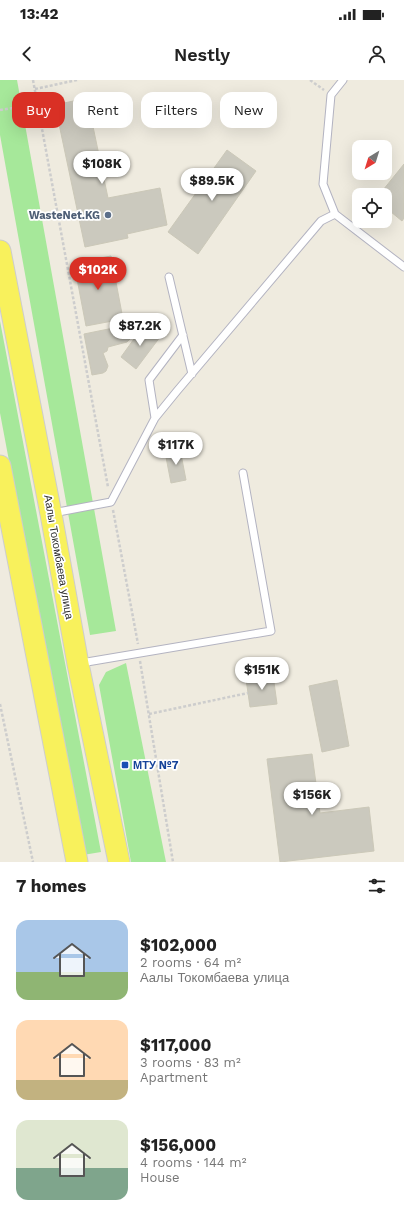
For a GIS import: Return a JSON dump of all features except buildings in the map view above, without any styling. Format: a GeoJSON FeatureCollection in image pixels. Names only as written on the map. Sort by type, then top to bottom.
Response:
{"type":"FeatureCollection","features":[{"type":"Feature","properties":{"kind":"main road","name":"Аалы Токомбаева улица"},"geometry":{"type":"LineString","coordinates":[[0,251],[51,514],[78,664],[119,862]]}},
{"type":"Feature","properties":{"kind":"main road"},"geometry":{"type":"LineString","coordinates":[[0,466],[3,499],[77,862]]}},
{"type":"Feature","properties":{"kind":"lane"},"geometry":{"type":"LineString","coordinates":[[343,80],[331,96],[323,184],[335,214],[404,267]]}},
{"type":"Feature","properties":{"kind":"lane"},"geometry":{"type":"LineString","coordinates":[[51,514],[111,502],[156,418],[321,221],[335,214]]}},
{"type":"Feature","properties":{"kind":"lane"},"geometry":{"type":"LineString","coordinates":[[169,277],[192,374]]}},
{"type":"Feature","properties":{"kind":"lane"},"geometry":{"type":"LineString","coordinates":[[156,418],[148,380],[183,335]]}},
{"type":"Feature","properties":{"kind":"lane"},"geometry":{"type":"LineString","coordinates":[[78,664],[270,631],[243,473]]}},
{"type":"Feature","properties":{"kind":"path"},"geometry":{"type":"LineString","coordinates":[[33,80],[35,92]]}},
{"type":"Feature","properties":{"kind":"path"},"geometry":{"type":"LineString","coordinates":[[35,89],[77,80]]}},
{"type":"Feature","properties":{"kind":"path"},"geometry":{"type":"LineString","coordinates":[[310,80],[331,96]]}},
{"type":"Feature","properties":{"kind":"path"},"geometry":{"type":"LineString","coordinates":[[0,110],[12,108]]}},
{"type":"Feature","properties":{"kind":"path"},"geometry":{"type":"LineString","coordinates":[[41,128],[139,653],[173,862]]}},
{"type":"Feature","properties":{"kind":"path"},"geometry":{"type":"LineString","coordinates":[[149,714],[248,693]]}},
{"type":"Feature","properties":{"kind":"path"},"geometry":{"type":"LineString","coordinates":[[0,704],[33,862]]}},
{"type":"Feature","properties":{"kind":"green space"},"geometry":{"type":"Polygon","coordinates":[[[0,80],[17,80],[19,92],[12,92],[12,128],[26,128],[116,631],[90,635],[0,135],[0,80]]]}},
{"type":"Feature","properties":{"kind":"green space"},"geometry":{"type":"Polygon","coordinates":[[[0,321],[101,852],[83,855],[0,413],[0,321]]]}},
{"type":"Feature","properties":{"kind":"green space"},"geometry":{"type":"Polygon","coordinates":[[[126,663],[166,862],[131,862],[99,685],[106,672],[126,663]]]}},
{"type":"Feature","properties":{"kind":"place","name":"WasteNet.KG"},"geometry":{"type":"Point","coordinates":[108,215]}},
{"type":"Feature","properties":{"kind":"place","name":"МТУ №7"},"geometry":{"type":"Point","coordinates":[125,765]}}]}
